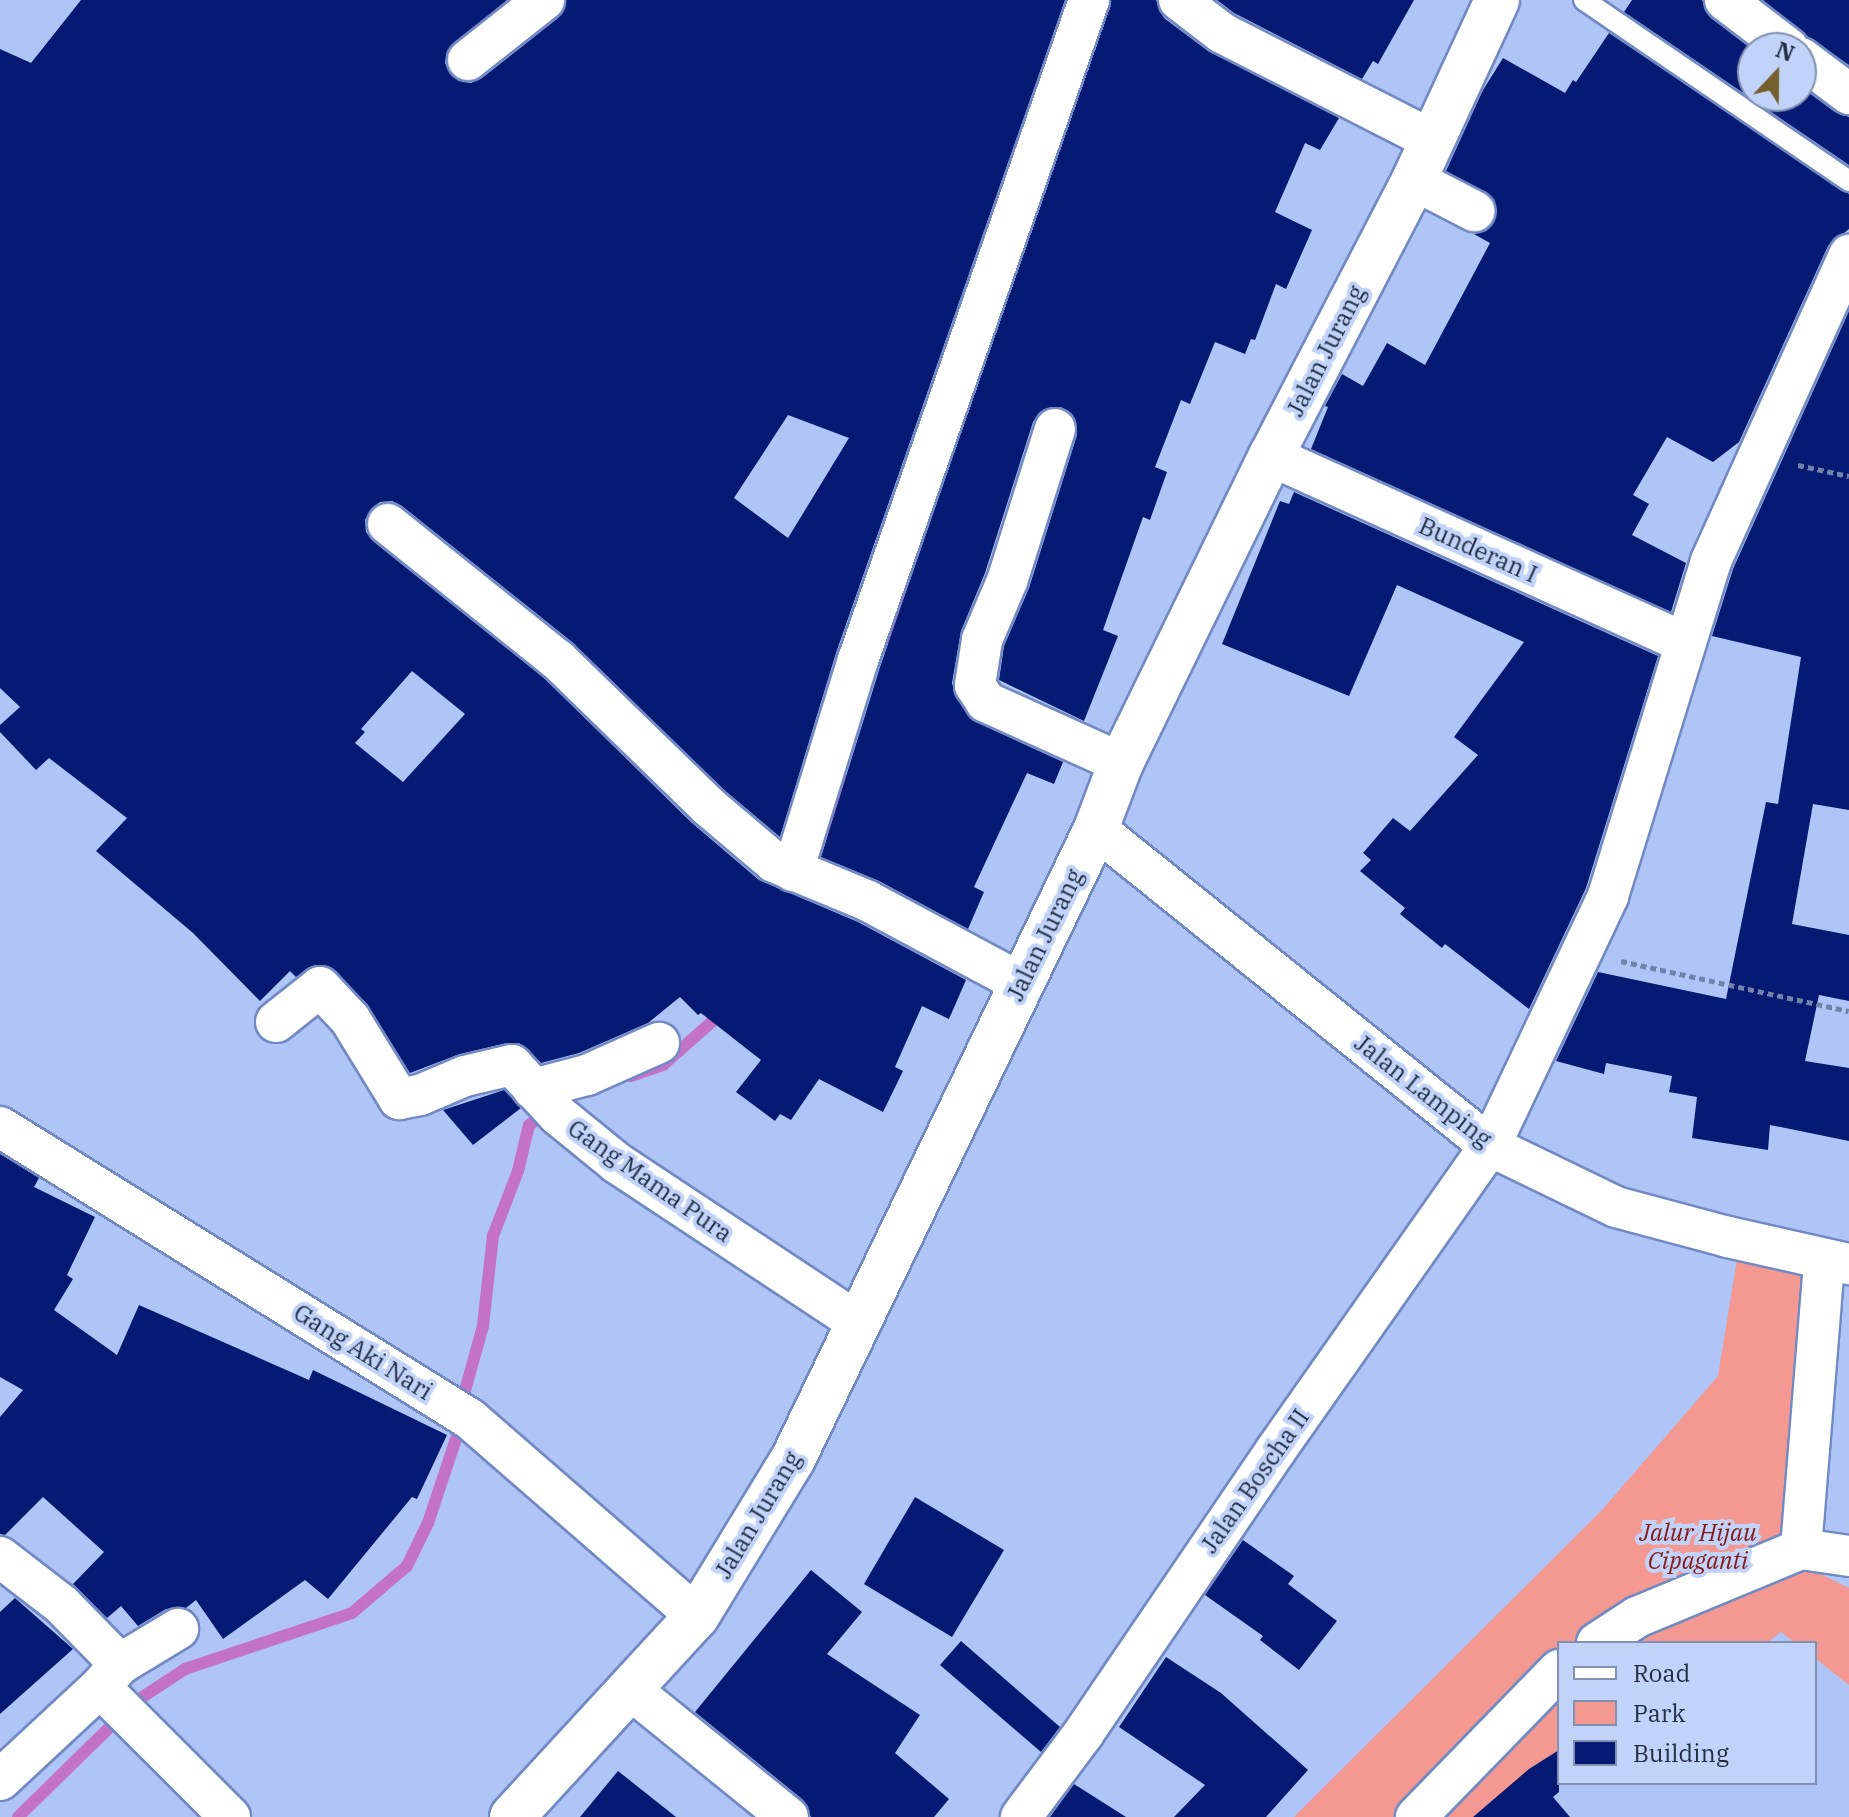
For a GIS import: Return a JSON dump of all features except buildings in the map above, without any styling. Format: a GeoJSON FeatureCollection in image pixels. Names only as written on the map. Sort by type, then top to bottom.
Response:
{"type":"FeatureCollection","features":[{"type":"Feature","properties":{"kind":"main road","name":"Jalan Jurang"},"geometry":{"type":"LineString","coordinates":[[512,1817],[697,1616],[793,1459],[1096,829],[1121,763],[1271,456],[1414,180],[1497,0]]}},
{"type":"Feature","properties":{"kind":"street"},"geometry":{"type":"LineString","coordinates":[[468,60],[544,0]]}},
{"type":"Feature","properties":{"kind":"street"},"geometry":{"type":"LineString","coordinates":[[793,871],[858,660],[1089,0]]}},
{"type":"Feature","properties":{"kind":"street"},"geometry":{"type":"LineString","coordinates":[[1179,0],[1222,33],[1432,140]]}},
{"type":"Feature","properties":{"kind":"street"},"geometry":{"type":"LineString","coordinates":[[1725,0],[1767,32]]}},
{"type":"Feature","properties":{"kind":"street"},"geometry":{"type":"LineString","coordinates":[[1817,70],[1849,94]]}},
{"type":"Feature","properties":{"kind":"street"},"geometry":{"type":"LineString","coordinates":[[1414,180],[1474,211]]}},
{"type":"Feature","properties":{"kind":"street","name":"Jalan Boscha II"},"geometry":{"type":"LineString","coordinates":[[1021,1817],[1083,1734],[1276,1450],[1490,1146],[1608,896],[1711,561],[1849,255]]}},
{"type":"Feature","properties":{"kind":"street"},"geometry":{"type":"LineString","coordinates":[[1055,429],[1007,581],[982,640],[975,685],[986,702],[1121,763]]}},
{"type":"Feature","properties":{"kind":"street","name":"Bunderan I"},"geometry":{"type":"LineString","coordinates":[[1271,456],[1685,643]]}},
{"type":"Feature","properties":{"kind":"street"},"geometry":{"type":"LineString","coordinates":[[388,524],[558,660],[708,806],[774,862],[868,901],[1021,983]]}},
{"type":"Feature","properties":{"kind":"street","name":"Jalan Lamping"},"geometry":{"type":"LineString","coordinates":[[1096,829],[1490,1146],[1616,1207],[1836,1262]]}},
{"type":"Feature","properties":{"kind":"street","name":"Gang Mama Pura"},"geometry":{"type":"LineString","coordinates":[[276,1022],[320,987],[357,1030],[399,1099],[420,1095],[465,1076],[512,1065],[558,1115],[617,1163],[860,1324]]}},
{"type":"Feature","properties":{"kind":"street"},"geometry":{"type":"LineString","coordinates":[[533,1089],[587,1075],[659,1043]]}},
{"type":"Feature","properties":{"kind":"street","name":"Gang Aki Nari"},"geometry":{"type":"LineString","coordinates":[[0,1127],[470,1419],[697,1616]]}},
{"type":"Feature","properties":{"kind":"street"},"geometry":{"type":"LineString","coordinates":[[1801,1549],[1836,1262]]}},
{"type":"Feature","properties":{"kind":"street"},"geometry":{"type":"LineString","coordinates":[[1600,1641],[1637,1617],[1801,1549],[1849,1556]]}},
{"type":"Feature","properties":{"kind":"street"},"geometry":{"type":"LineString","coordinates":[[0,1557],[62,1605],[110,1676],[230,1817]]}},
{"type":"Feature","properties":{"kind":"street"},"geometry":{"type":"LineString","coordinates":[[0,1780],[110,1676],[178,1629]]}},
{"type":"Feature","properties":{"kind":"street"},"geometry":{"type":"LineString","coordinates":[[1426,1814],[1557,1672]]}},
{"type":"Feature","properties":{"kind":"street"},"geometry":{"type":"LineString","coordinates":[[631,1690],[788,1817]]}},
{"type":"Feature","properties":{"kind":"lane"},"geometry":{"type":"LineString","coordinates":[[1584,0],[1849,181]]}},
{"type":"Feature","properties":{"kind":"path"},"geometry":{"type":"LineString","coordinates":[[1758,456],[1849,476]]}},
{"type":"Feature","properties":{"kind":"path"},"geometry":{"type":"LineString","coordinates":[[1581,953],[1849,1011]]}},
{"type":"Feature","properties":{"kind":"green space","name":"Jalur Hijau Cipaganti"},"geometry":{"type":"Polygon","coordinates":[[[1738,1253],[1809,1278],[1794,1561],[1849,1588],[1849,1685],[1817,1660],[1817,1641],[1792,1641],[1781,1632],[1770,1641],[1557,1641],[1557,1751],[1493,1817],[1294,1817],[1602,1510],[1718,1376],[1738,1253]]]}},
{"type":"Feature","properties":{"kind":"waterway"},"geometry":{"type":"LineString","coordinates":[[884,639],[908,591]]}},
{"type":"Feature","properties":{"kind":"waterway"},"geometry":{"type":"LineString","coordinates":[[825,830],[846,781]]}},
{"type":"Feature","properties":{"kind":"waterway"},"geometry":{"type":"LineString","coordinates":[[631,1076],[663,1065],[723,1012]]}},
{"type":"Feature","properties":{"kind":"waterway"},"geometry":{"type":"LineString","coordinates":[[463,1398],[483,1326],[493,1236],[518,1171],[529,1125],[539,1118]]}},
{"type":"Feature","properties":{"kind":"waterway"},"geometry":{"type":"LineString","coordinates":[[138,1700],[185,1669],[352,1613],[407,1566],[428,1523],[458,1433]]}},
{"type":"Feature","properties":{"kind":"waterway"},"geometry":{"type":"LineString","coordinates":[[18,1817],[108,1729]]}}]}
